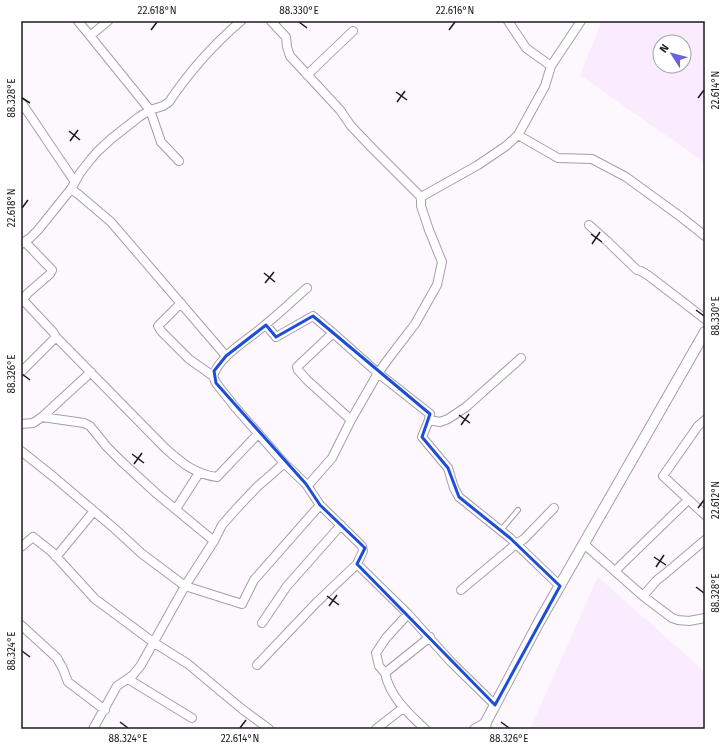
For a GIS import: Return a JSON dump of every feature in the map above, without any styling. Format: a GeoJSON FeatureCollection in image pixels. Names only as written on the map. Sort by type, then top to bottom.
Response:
{"type":"FeatureCollection","features":[{"type":"Feature","properties":{"kind":"street"},"geometry":{"type":"LineString","coordinates":[[78,21],[150,110],[161,142],[179,161]]}},
{"type":"Feature","properties":{"kind":"street"},"geometry":{"type":"LineString","coordinates":[[90,36],[108,21]]}},
{"type":"Feature","properties":{"kind":"street"},"geometry":{"type":"LineString","coordinates":[[241,21],[197,64],[169,102],[163,106],[150,110],[139,117],[97,152],[38,230],[23,243],[52,270],[50,274],[28,292],[22,301],[54,332],[56,337],[165,448],[182,463],[199,473],[217,477],[258,434]]}},
{"type":"Feature","properties":{"kind":"street"},"geometry":{"type":"LineString","coordinates":[[272,21],[286,37],[287,48],[290,56],[340,110],[351,126],[421,196],[421,206],[442,262],[437,285],[415,324],[378,373],[351,420],[332,458],[310,483],[306,484]]}},
{"type":"Feature","properties":{"kind":"street"},"geometry":{"type":"LineString","coordinates":[[508,21],[526,48],[552,66]]}},
{"type":"Feature","properties":{"kind":"street"},"geometry":{"type":"LineString","coordinates":[[421,196],[478,165],[506,146],[518,135],[544,86],[552,66],[581,21]]}},
{"type":"Feature","properties":{"kind":"street"},"geometry":{"type":"LineString","coordinates":[[307,75],[354,31]]}},
{"type":"Feature","properties":{"kind":"street"},"geometry":{"type":"LineString","coordinates":[[21,102],[78,194],[111,222],[226,356]]}},
{"type":"Feature","properties":{"kind":"street"},"geometry":{"type":"LineString","coordinates":[[518,135],[558,158],[592,159],[626,177],[705,236]]}},
{"type":"Feature","properties":{"kind":"street"},"geometry":{"type":"LineString","coordinates":[[589,225],[637,270],[642,271],[705,319]]}},
{"type":"Feature","properties":{"kind":"street"},"geometry":{"type":"LineString","coordinates":[[212,376],[214,371],[226,356],[266,325],[307,288]]}},
{"type":"Feature","properties":{"kind":"street"},"geometry":{"type":"LineString","coordinates":[[181,303],[158,326],[161,331],[188,359],[212,376],[216,383],[258,434],[284,463],[306,484],[320,505],[362,546],[363,551],[357,564],[317,602],[257,665]]}},
{"type":"Feature","properties":{"kind":"street"},"geometry":{"type":"LineString","coordinates":[[266,325],[276,337],[312,316],[378,373],[430,414],[430,420],[422,437],[448,468],[454,488],[459,497],[516,544],[560,586]]}},
{"type":"Feature","properties":{"kind":"street"},"geometry":{"type":"LineString","coordinates":[[474,729],[486,725],[539,622],[705,332]]}},
{"type":"Feature","properties":{"kind":"street"},"geometry":{"type":"LineString","coordinates":[[333,333],[297,367],[307,380],[351,420]]}},
{"type":"Feature","properties":{"kind":"street"},"geometry":{"type":"LineString","coordinates":[[21,372],[56,337]]}},
{"type":"Feature","properties":{"kind":"street"},"geometry":{"type":"LineString","coordinates":[[430,420],[440,422],[448,419],[466,407],[521,358]]}},
{"type":"Feature","properties":{"kind":"street"},"geometry":{"type":"LineString","coordinates":[[21,424],[33,423],[42,417],[91,372]]}},
{"type":"Feature","properties":{"kind":"street"},"geometry":{"type":"LineString","coordinates":[[42,417],[84,423],[90,426],[106,447],[121,461],[214,541]]}},
{"type":"Feature","properties":{"kind":"street"},"geometry":{"type":"LineString","coordinates":[[705,420],[698,426],[663,476],[705,515]]}},
{"type":"Feature","properties":{"kind":"street"},"geometry":{"type":"LineString","coordinates":[[21,452],[55,478],[141,553],[185,586],[242,604],[254,580],[320,505]]}},
{"type":"Feature","properties":{"kind":"street"},"geometry":{"type":"LineString","coordinates":[[93,729],[117,686],[133,675],[141,665],[185,586],[214,541],[222,525],[258,486],[284,463]]}},
{"type":"Feature","properties":{"kind":"street"},"geometry":{"type":"LineString","coordinates":[[176,509],[199,473]]}},
{"type":"Feature","properties":{"kind":"street"},"geometry":{"type":"LineString","coordinates":[[615,571],[688,500]]}},
{"type":"Feature","properties":{"kind":"street"},"geometry":{"type":"LineString","coordinates":[[461,590],[524,539],[554,508]]}},
{"type":"Feature","properties":{"kind":"street"},"geometry":{"type":"LineString","coordinates":[[56,557],[94,511]]}},
{"type":"Feature","properties":{"kind":"street"},"geometry":{"type":"LineString","coordinates":[[262,623],[287,586],[341,525]]}},
{"type":"Feature","properties":{"kind":"street"},"geometry":{"type":"LineString","coordinates":[[21,547],[33,537],[52,552],[95,599],[153,642],[188,664],[242,709],[269,729]]}},
{"type":"Feature","properties":{"kind":"street"},"geometry":{"type":"LineString","coordinates":[[643,596],[657,580],[705,540]]}},
{"type":"Feature","properties":{"kind":"street"},"geometry":{"type":"LineString","coordinates":[[584,544],[643,596],[666,614],[678,620],[690,621],[705,618]]}},
{"type":"Feature","properties":{"kind":"street"},"geometry":{"type":"LineString","coordinates":[[357,564],[408,614],[451,662],[495,705]]}},
{"type":"Feature","properties":{"kind":"street"},"geometry":{"type":"LineString","coordinates":[[408,614],[386,638],[376,653],[379,666],[385,673],[389,687],[403,708],[425,729]]}},
{"type":"Feature","properties":{"kind":"street"},"geometry":{"type":"LineString","coordinates":[[21,625],[57,658],[63,668],[68,682],[104,710]]}},
{"type":"Feature","properties":{"kind":"street"},"geometry":{"type":"LineString","coordinates":[[385,673],[430,637]]}},
{"type":"Feature","properties":{"kind":"street"},"geometry":{"type":"LineString","coordinates":[[128,679],[192,718]]}},
{"type":"Feature","properties":{"kind":"street"},"geometry":{"type":"LineString","coordinates":[[376,729],[403,708]]}},
{"type":"Feature","properties":{"kind":"lane"},"geometry":{"type":"LineString","coordinates":[[501,531],[518,510]]}},
{"type":"Feature","properties":{"kind":"highlighted area"},"geometry":{"type":"Polygon","coordinates":[[[313,316],[430,414],[422,437],[448,468],[459,497],[510,538],[560,586],[495,705],[357,564],[365,548],[320,505],[306,484],[216,383],[214,371],[226,356],[266,325],[276,337],[313,316]]]}},
{"type":"Feature","properties":{"kind":"shaded area"},"geometry":{"type":"Polygon","coordinates":[[[602,21],[705,21],[705,163],[580,75],[602,21]]]}},
{"type":"Feature","properties":{"kind":"shaded area"},"geometry":{"type":"Polygon","coordinates":[[[598,577],[705,672],[705,729],[530,729],[598,577]]]}}]}
